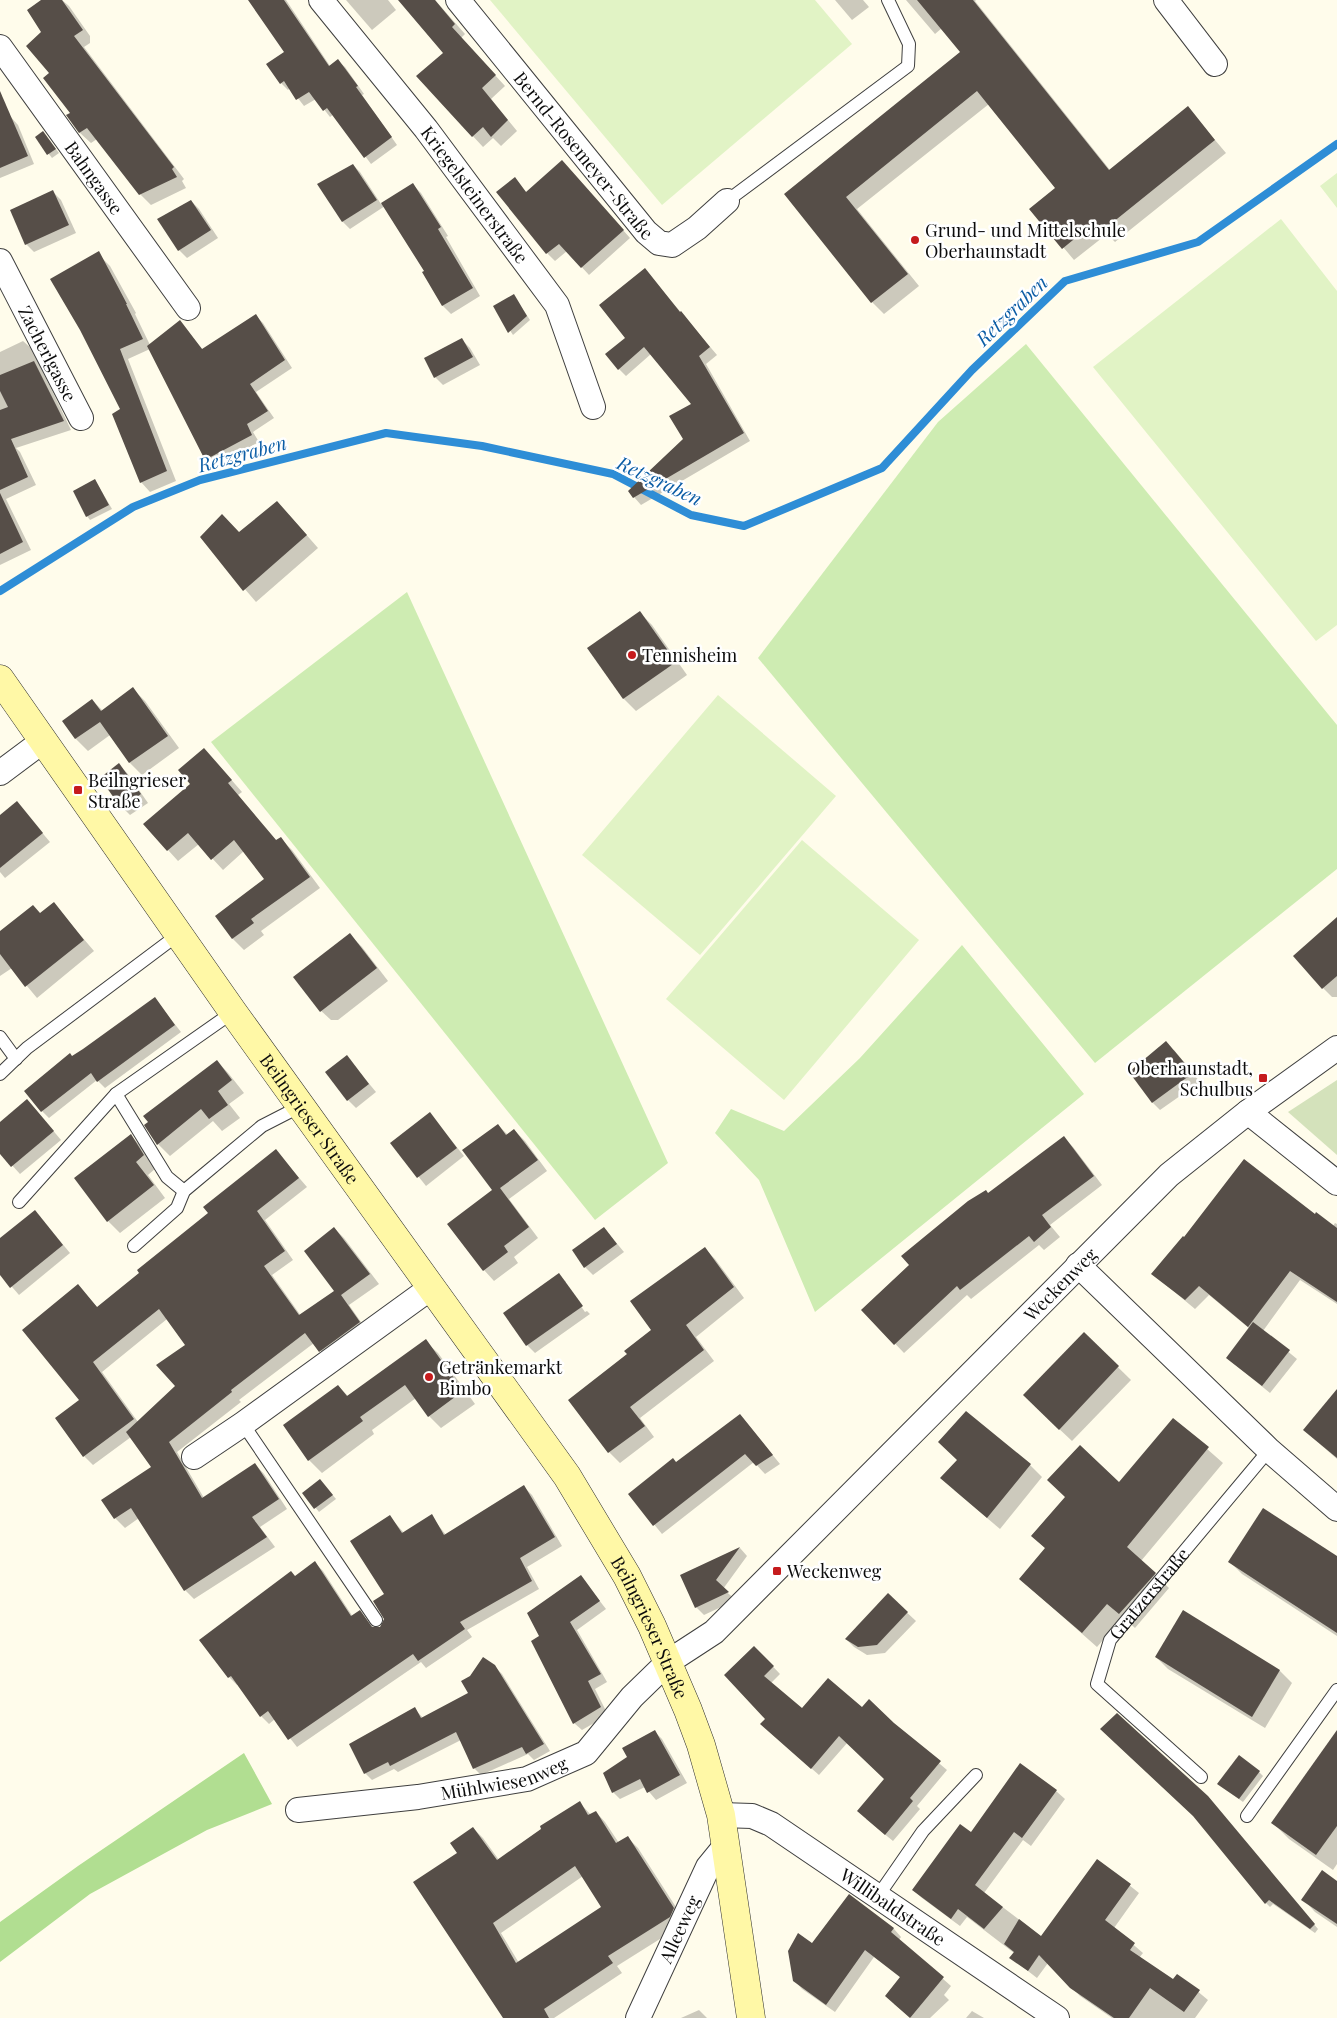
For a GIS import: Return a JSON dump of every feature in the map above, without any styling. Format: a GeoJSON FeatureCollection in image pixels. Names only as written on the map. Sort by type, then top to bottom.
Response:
{"type":"FeatureCollection","features":[{"type":"Feature","properties":{"kind":"main road","name":"Beilngrieser Straße"},"geometry":{"type":"LineString","coordinates":[[0,679],[233,1012],[567,1476],[627,1576],[668,1662],[700,1744],[721,1815],[751,2018]]}},
{"type":"Feature","properties":{"kind":"street","name":"Kriegelsteinerstraße"},"geometry":{"type":"LineString","coordinates":[[321,0],[426,128],[557,305],[593,407]]}},
{"type":"Feature","properties":{"kind":"street","name":"Bernd-Rosemeyer-Straße"},"geometry":{"type":"LineString","coordinates":[[458,0],[646,232],[659,243],[672,245],[698,228],[727,201]]}},
{"type":"Feature","properties":{"kind":"street"},"geometry":{"type":"LineString","coordinates":[[1166,0],[1215,64]]}},
{"type":"Feature","properties":{"kind":"street","name":"Bahngasse"},"geometry":{"type":"LineString","coordinates":[[0,47],[188,308]]}},
{"type":"Feature","properties":{"kind":"street","name":"Zacherlgasse"},"geometry":{"type":"LineString","coordinates":[[0,261],[81,418]]}},
{"type":"Feature","properties":{"kind":"street"},"geometry":{"type":"LineString","coordinates":[[0,774],[43,741]]}},
{"type":"Feature","properties":{"kind":"street","name":"Weckenweg"},"geometry":{"type":"LineString","coordinates":[[668,1662],[714,1632],[1078,1265],[1179,1166],[1248,1112],[1337,1048]]}},
{"type":"Feature","properties":{"kind":"street"},"geometry":{"type":"LineString","coordinates":[[1248,1112],[1337,1182]]}},
{"type":"Feature","properties":{"kind":"street"},"geometry":{"type":"LineString","coordinates":[[1078,1265],[1269,1450],[1337,1509]]}},
{"type":"Feature","properties":{"kind":"street"},"geometry":{"type":"LineString","coordinates":[[194,1457],[432,1288]]}},
{"type":"Feature","properties":{"kind":"street","name":"Mühlwiesenweg"},"geometry":{"type":"LineString","coordinates":[[298,1810],[418,1797],[527,1779],[586,1753],[632,1697],[668,1662]]}},
{"type":"Feature","properties":{"kind":"street","name":"Willibaldstraße"},"geometry":{"type":"LineString","coordinates":[[721,1815],[752,1816],[770,1824],[1057,2018]]}},
{"type":"Feature","properties":{"kind":"street","name":"Alleeweg"},"geometry":{"type":"LineString","coordinates":[[638,2018],[708,1867],[726,1845]]}},
{"type":"Feature","properties":{"kind":"lane"},"geometry":{"type":"LineString","coordinates":[[727,201],[908,66],[909,44],[888,0]]}},
{"type":"Feature","properties":{"kind":"lane"},"geometry":{"type":"LineString","coordinates":[[0,1074],[27,1048],[179,934]]}},
{"type":"Feature","properties":{"kind":"lane"},"geometry":{"type":"LineString","coordinates":[[19,1202],[116,1094],[233,1012]]}},
{"type":"Feature","properties":{"kind":"lane"},"geometry":{"type":"LineString","coordinates":[[0,1037],[16,1059]]}},
{"type":"Feature","properties":{"kind":"lane"},"geometry":{"type":"LineString","coordinates":[[116,1094],[167,1177],[184,1191]]}},
{"type":"Feature","properties":{"kind":"lane"},"geometry":{"type":"LineString","coordinates":[[134,1246],[177,1208],[184,1191],[262,1126],[301,1106]]}},
{"type":"Feature","properties":{"kind":"lane"},"geometry":{"type":"LineString","coordinates":[[243,1424],[376,1620]]}},
{"type":"Feature","properties":{"kind":"lane","name":"Gratzerstraße"},"geometry":{"type":"LineString","coordinates":[[1201,1777],[1097,1684],[1110,1640],[1269,1450]]}},
{"type":"Feature","properties":{"kind":"lane"},"geometry":{"type":"LineString","coordinates":[[1247,1816],[1337,1690]]}},
{"type":"Feature","properties":{"kind":"lane"},"geometry":{"type":"LineString","coordinates":[[878,1896],[923,1832],[976,1775]]}},
{"type":"Feature","properties":{"kind":"green space"},"geometry":{"type":"Polygon","coordinates":[[[490,0],[815,0],[852,44],[662,205],[490,0]]]}},
{"type":"Feature","properties":{"kind":"green space"},"geometry":{"type":"Polygon","coordinates":[[[1337,173],[1337,208],[1320,186],[1337,173]]]}},
{"type":"Feature","properties":{"kind":"green space"},"geometry":{"type":"Polygon","coordinates":[[[1281,219],[1337,291],[1337,625],[1316,641],[1093,367],[1281,219]]]}},
{"type":"Feature","properties":{"kind":"green space"},"geometry":{"type":"Polygon","coordinates":[[[1026,344],[1337,725],[1337,869],[1095,1063],[758,658],[938,422],[1026,344]]]}},
{"type":"Feature","properties":{"kind":"green space"},"geometry":{"type":"Polygon","coordinates":[[[407,592],[668,1163],[595,1220],[211,742],[407,592]]]}},
{"type":"Feature","properties":{"kind":"green space"},"geometry":{"type":"Polygon","coordinates":[[[718,695],[836,796],[700,955],[582,855],[718,695]]]}},
{"type":"Feature","properties":{"kind":"green space"},"geometry":{"type":"Polygon","coordinates":[[[802,840],[919,940],[784,1100],[666,999],[802,840]]]}},
{"type":"Feature","properties":{"kind":"green space"},"geometry":{"type":"Polygon","coordinates":[[[962,945],[1084,1094],[815,1312],[759,1180],[715,1133],[731,1109],[784,1131],[860,1058],[962,945]]]}},
{"type":"Feature","properties":{"kind":"green space"},"geometry":{"type":"Polygon","coordinates":[[[1337,1080],[1337,1155],[1288,1112],[1337,1080]]]}},
{"type":"Feature","properties":{"kind":"green space"},"geometry":{"type":"Polygon","coordinates":[[[244,1753],[272,1804],[207,1830],[90,1894],[0,1962],[0,1922],[78,1866],[244,1753]]]}},
{"type":"Feature","properties":{"kind":"building"},"geometry":{"type":"Polygon","coordinates":[[[41,0],[62,0],[83,30],[74,36],[174,167],[172,169],[177,177],[139,195],[87,128],[79,133],[66,115],[70,113],[43,78],[49,73],[26,46],[41,32],[27,10],[41,0]]]}},
{"type":"Feature","properties":{"kind":"building"},"geometry":{"type":"Polygon","coordinates":[[[248,0],[284,0],[329,66],[338,59],[392,137],[364,158],[327,108],[323,111],[309,92],[296,100],[284,81],[280,84],[266,64],[284,52],[248,0]]]}},
{"type":"Feature","properties":{"kind":"building"},"geometry":{"type":"Polygon","coordinates":[[[398,0],[435,0],[455,24],[452,27],[496,75],[482,88],[508,120],[491,137],[483,127],[472,137],[416,76],[443,53],[398,0]]]}},
{"type":"Feature","properties":{"kind":"building"},"geometry":{"type":"Polygon","coordinates":[[[917,0],[973,0],[1109,170],[1188,106],[1215,140],[1102,231],[1095,222],[1062,249],[1029,209],[1055,188],[977,91],[846,197],[908,274],[871,303],[784,194],[960,52],[917,0]]]}},
{"type":"Feature","properties":{"kind":"building"},"geometry":{"type":"Polygon","coordinates":[[[0,91],[28,156],[0,168],[0,91]]]}},
{"type":"Feature","properties":{"kind":"building"},"geometry":{"type":"Polygon","coordinates":[[[43,131],[56,149],[47,155],[35,137],[43,131]]]}},
{"type":"Feature","properties":{"kind":"building"},"geometry":{"type":"Polygon","coordinates":[[[562,160],[624,230],[581,268],[559,244],[546,254],[496,192],[515,177],[526,192],[562,160]]]}},
{"type":"Feature","properties":{"kind":"building"},"geometry":{"type":"Polygon","coordinates":[[[353,164],[377,200],[342,222],[317,184],[353,164]]]}},
{"type":"Feature","properties":{"kind":"building"},"geometry":{"type":"Polygon","coordinates":[[[413,183],[441,227],[438,229],[473,288],[442,306],[422,272],[424,271],[381,203],[413,183]]]}},
{"type":"Feature","properties":{"kind":"building"},"geometry":{"type":"Polygon","coordinates":[[[53,190],[69,225],[25,245],[10,210],[53,190]]]}},
{"type":"Feature","properties":{"kind":"building"},"geometry":{"type":"Polygon","coordinates":[[[191,200],[211,230],[178,251],[157,219],[191,200]]]}},
{"type":"Feature","properties":{"kind":"building"},"geometry":{"type":"Polygon","coordinates":[[[99,251],[143,339],[120,349],[167,471],[140,483],[112,414],[120,409],[80,330],[50,279],[99,251]]]}},
{"type":"Feature","properties":{"kind":"building"},"geometry":{"type":"Polygon","coordinates":[[[645,268],[710,347],[699,356],[744,433],[633,498],[628,491],[683,439],[669,416],[691,404],[644,347],[618,370],[605,354],[625,338],[599,305],[645,268]]]}},
{"type":"Feature","properties":{"kind":"building"},"geometry":{"type":"Polygon","coordinates":[[[514,294],[527,316],[508,333],[493,306],[514,294]]]}},
{"type":"Feature","properties":{"kind":"building"},"geometry":{"type":"Polygon","coordinates":[[[256,314],[285,360],[250,384],[268,411],[247,424],[252,435],[205,460],[147,346],[180,320],[202,349],[256,314]]]}},
{"type":"Feature","properties":{"kind":"building"},"geometry":{"type":"Polygon","coordinates":[[[462,338],[473,357],[434,378],[424,358],[462,338]]]}},
{"type":"Feature","properties":{"kind":"building"},"geometry":{"type":"Polygon","coordinates":[[[34,361],[64,421],[11,439],[28,477],[0,490],[0,410],[8,407],[0,391],[0,375],[34,361]]]}},
{"type":"Feature","properties":{"kind":"building"},"geometry":{"type":"Polygon","coordinates":[[[95,479],[109,505],[86,517],[73,491],[95,479]]]}},
{"type":"Feature","properties":{"kind":"building"},"geometry":{"type":"Polygon","coordinates":[[[0,493],[23,542],[0,554],[0,493]]]}},
{"type":"Feature","properties":{"kind":"building"},"geometry":{"type":"Polygon","coordinates":[[[277,501],[307,535],[243,591],[200,537],[222,514],[239,532],[277,501]]]}},
{"type":"Feature","properties":{"kind":"building","name":"Tennisheim"},"geometry":{"type":"Polygon","coordinates":[[[640,611],[676,662],[623,699],[587,648],[640,611]]]}},
{"type":"Feature","properties":{"kind":"building"},"geometry":{"type":"Polygon","coordinates":[[[133,687],[168,736],[129,763],[100,722],[75,739],[62,721],[92,699],[101,711],[133,687]]]}},
{"type":"Feature","properties":{"kind":"building"},"geometry":{"type":"Polygon","coordinates":[[[204,748],[232,780],[228,783],[276,840],[281,837],[310,877],[251,919],[254,923],[232,939],[215,916],[264,879],[234,840],[211,860],[188,833],[167,851],[143,824],[190,784],[178,770],[204,748]]]}},
{"type":"Feature","properties":{"kind":"building"},"geometry":{"type":"Polygon","coordinates":[[[119,763],[141,794],[121,808],[100,778],[119,763]]]}},
{"type":"Feature","properties":{"kind":"building"},"geometry":{"type":"Polygon","coordinates":[[[17,801],[43,833],[0,868],[0,815],[17,801]]]}},
{"type":"Feature","properties":{"kind":"building"},"geometry":{"type":"Polygon","coordinates":[[[54,902],[84,940],[25,987],[0,954],[0,931],[33,905],[40,913],[54,902]]]}},
{"type":"Feature","properties":{"kind":"building"},"geometry":{"type":"Polygon","coordinates":[[[1337,917],[1337,976],[1322,989],[1293,956],[1337,917]]]}},
{"type":"Feature","properties":{"kind":"building"},"geometry":{"type":"Polygon","coordinates":[[[350,933],[377,968],[320,1012],[293,977],[350,933]]]}},
{"type":"Feature","properties":{"kind":"building"},"geometry":{"type":"Polygon","coordinates":[[[155,997],[175,1025],[97,1082],[91,1073],[41,1112],[24,1091],[70,1053],[72,1056],[83,1049],[155,997]]]}},
{"type":"Feature","properties":{"kind":"building"},"geometry":{"type":"Polygon","coordinates":[[[1166,1041],[1193,1073],[1152,1103],[1129,1072],[1166,1041]]]}},
{"type":"Feature","properties":{"kind":"building"},"geometry":{"type":"Polygon","coordinates":[[[347,1055],[369,1084],[347,1101],[325,1072],[347,1055]]]}},
{"type":"Feature","properties":{"kind":"building"},"geometry":{"type":"Polygon","coordinates":[[[217,1060],[232,1080],[218,1091],[228,1105],[209,1119],[201,1109],[157,1145],[144,1125],[148,1122],[143,1116],[217,1060]]]}},
{"type":"Feature","properties":{"kind":"building"},"geometry":{"type":"Polygon","coordinates":[[[27,1099],[54,1131],[11,1167],[0,1154],[0,1122],[27,1099]]]}},
{"type":"Feature","properties":{"kind":"building"},"geometry":{"type":"Polygon","coordinates":[[[430,1112],[457,1148],[417,1178],[390,1143],[430,1112]]]}},
{"type":"Feature","properties":{"kind":"building"},"geometry":{"type":"Polygon","coordinates":[[[498,1124],[506,1135],[514,1129],[538,1160],[500,1188],[529,1227],[504,1246],[508,1252],[483,1271],[447,1224],[492,1190],[462,1150],[498,1124]]]}},
{"type":"Feature","properties":{"kind":"building"},"geometry":{"type":"Polygon","coordinates":[[[131,1134],[144,1155],[136,1162],[154,1185],[107,1222],[74,1178],[131,1134]]]}},
{"type":"Feature","properties":{"kind":"building"},"geometry":{"type":"Polygon","coordinates":[[[1064,1136],[1094,1176],[1042,1215],[1051,1227],[1034,1242],[1029,1236],[960,1290],[957,1286],[894,1345],[861,1310],[909,1265],[901,1256],[968,1201],[986,1190],[988,1193],[1064,1136]]]}},
{"type":"Feature","properties":{"kind":"building"},"geometry":{"type":"Polygon","coordinates":[[[276,1149],[299,1178],[257,1211],[285,1251],[264,1266],[299,1315],[334,1291],[304,1251],[334,1227],[370,1274],[341,1295],[360,1322],[319,1352],[305,1333],[231,1390],[232,1392],[169,1442],[202,1498],[255,1463],[279,1499],[252,1517],[267,1537],[184,1591],[131,1508],[114,1519],[101,1500],[151,1467],[126,1432],[175,1386],[156,1365],[185,1345],[159,1309],[93,1362],[134,1419],[83,1457],[55,1418],[79,1400],[22,1330],[78,1284],[97,1307],[139,1273],[137,1270],[208,1213],[203,1207],[276,1149]]]}},
{"type":"Feature","properties":{"kind":"building"},"geometry":{"type":"Polygon","coordinates":[[[1244,1159],[1315,1214],[1316,1212],[1337,1228],[1337,1302],[1290,1271],[1248,1327],[1199,1286],[1185,1300],[1151,1274],[1184,1237],[1244,1159]]]}},
{"type":"Feature","properties":{"kind":"building"},"geometry":{"type":"Polygon","coordinates":[[[35,1210],[63,1245],[10,1288],[0,1275],[0,1238],[35,1210]]]}},
{"type":"Feature","properties":{"kind":"building"},"geometry":{"type":"Polygon","coordinates":[[[604,1227],[617,1244],[584,1268],[572,1250],[604,1227]]]}},
{"type":"Feature","properties":{"kind":"building"},"geometry":{"type":"Polygon","coordinates":[[[705,1247],[734,1287],[686,1325],[704,1350],[630,1407],[645,1426],[608,1453],[568,1400],[627,1354],[624,1351],[651,1330],[630,1301],[705,1247]]]}},
{"type":"Feature","properties":{"kind":"building"},"geometry":{"type":"Polygon","coordinates":[[[559,1273],[583,1306],[526,1346],[503,1313],[559,1273]]]}},
{"type":"Feature","properties":{"kind":"building"},"geometry":{"type":"Polygon","coordinates":[[[1253,1322],[1290,1350],[1262,1386],[1226,1358],[1253,1322]]]}},
{"type":"Feature","properties":{"kind":"building"},"geometry":{"type":"Polygon","coordinates":[[[1084,1332],[1119,1366],[1059,1430],[1023,1395],[1084,1332]]]}},
{"type":"Feature","properties":{"kind":"building"},"geometry":{"type":"Polygon","coordinates":[[[426,1339],[463,1391],[428,1417],[405,1385],[360,1417],[363,1421],[308,1461],[283,1425],[338,1385],[347,1396],[426,1339]]]}},
{"type":"Feature","properties":{"kind":"building"},"geometry":{"type":"Polygon","coordinates":[[[1337,1389],[1337,1458],[1303,1430],[1337,1389]]]}},
{"type":"Feature","properties":{"kind":"building"},"geometry":{"type":"Polygon","coordinates":[[[966,1411],[1031,1464],[987,1518],[940,1478],[957,1460],[938,1442],[966,1411]]]}},
{"type":"Feature","properties":{"kind":"building"},"geometry":{"type":"Polygon","coordinates":[[[740,1414],[773,1455],[756,1466],[745,1454],[653,1526],[628,1494],[673,1458],[676,1462],[740,1414]]]}},
{"type":"Feature","properties":{"kind":"building"},"geometry":{"type":"Polygon","coordinates":[[[1173,1418],[1209,1447],[1127,1547],[1156,1573],[1119,1614],[1107,1604],[1082,1633],[1019,1579],[1045,1548],[1031,1536],[1065,1497],[1047,1480],[1080,1445],[1119,1482],[1173,1418]]]}},
{"type":"Feature","properties":{"kind":"building"},"geometry":{"type":"Polygon","coordinates":[[[320,1479],[333,1495],[314,1509],[302,1493],[320,1479]]]}},
{"type":"Feature","properties":{"kind":"building"},"geometry":{"type":"Polygon","coordinates":[[[524,1485],[555,1537],[520,1558],[532,1581],[460,1622],[465,1629],[418,1661],[413,1654],[288,1740],[268,1711],[260,1717],[231,1676],[228,1678],[199,1640],[291,1571],[295,1576],[315,1561],[351,1616],[360,1610],[372,1627],[380,1627],[384,1619],[373,1601],[384,1594],[350,1541],[390,1515],[402,1533],[432,1514],[444,1535],[524,1485]]]}},
{"type":"Feature","properties":{"kind":"building"},"geometry":{"type":"Polygon","coordinates":[[[1263,1508],[1337,1556],[1337,1633],[1228,1562],[1263,1508]]]}},
{"type":"Feature","properties":{"kind":"building"},"geometry":{"type":"Polygon","coordinates":[[[740,1547],[716,1580],[729,1592],[695,1608],[680,1575],[740,1547]]]}},
{"type":"Feature","properties":{"kind":"building"},"geometry":{"type":"Polygon","coordinates":[[[581,1575],[600,1601],[570,1622],[601,1674],[588,1681],[601,1707],[573,1724],[531,1641],[539,1636],[527,1613],[581,1575]]]}},
{"type":"Feature","properties":{"kind":"building"},"geometry":{"type":"Polygon","coordinates":[[[888,1593],[908,1612],[877,1645],[858,1647],[845,1639],[888,1593]]]}},
{"type":"Feature","properties":{"kind":"building"},"geometry":{"type":"Polygon","coordinates":[[[1183,1610],[1280,1670],[1252,1717],[1155,1657],[1183,1610]]]}},
{"type":"Feature","properties":{"kind":"building"},"geometry":{"type":"Polygon","coordinates":[[[754,1646],[774,1666],[764,1676],[802,1708],[828,1678],[862,1707],[869,1699],[894,1723],[941,1761],[910,1798],[913,1801],[885,1835],[857,1811],[884,1779],[839,1736],[811,1769],[760,1724],[765,1719],[724,1675],[754,1646]]]}},
{"type":"Feature","properties":{"kind":"building"},"geometry":{"type":"Polygon","coordinates":[[[483,1657],[495,1665],[544,1744],[526,1754],[522,1747],[473,1769],[456,1732],[390,1766],[388,1762],[364,1774],[349,1744],[415,1707],[421,1718],[468,1693],[461,1681],[470,1676],[483,1657]]]}},
{"type":"Feature","properties":{"kind":"building"},"geometry":{"type":"Polygon","coordinates":[[[1117,1713],[1208,1796],[1315,1924],[1310,1929],[1269,1900],[1265,1904],[1193,1816],[1100,1729],[1117,1713]]]}},
{"type":"Feature","properties":{"kind":"building"},"geometry":{"type":"Polygon","coordinates":[[[655,1730],[680,1775],[647,1793],[640,1779],[612,1793],[603,1773],[627,1757],[622,1748],[655,1730]]]}},
{"type":"Feature","properties":{"kind":"building"},"geometry":{"type":"Polygon","coordinates":[[[1337,1730],[1337,1826],[1316,1855],[1271,1823],[1337,1730]]]}},
{"type":"Feature","properties":{"kind":"building"},"geometry":{"type":"Polygon","coordinates":[[[1239,1755],[1260,1771],[1239,1799],[1217,1784],[1239,1755]]]}},
{"type":"Feature","properties":{"kind":"building"},"geometry":{"type":"Polygon","coordinates":[[[1020,1763],[1057,1790],[1022,1838],[1014,1832],[975,1885],[1003,1907],[984,1929],[958,1909],[951,1919],[912,1890],[960,1824],[971,1832],[1020,1763]]]}},
{"type":"Feature","properties":{"kind":"building"},"geometry":{"type":"Polygon","coordinates":[[[580,1801],[588,1815],[596,1811],[616,1843],[628,1836],[674,1908],[670,1917],[608,1956],[613,1963],[544,2009],[549,2018],[503,2018],[413,1882],[457,1853],[450,1843],[473,1827],[497,1860],[541,1829],[540,1826],[580,1801]],[[575,1866],[493,1923],[516,1963],[601,1907],[575,1866]]]}},
{"type":"Feature","properties":{"kind":"building"},"geometry":{"type":"Polygon","coordinates":[[[1097,1859],[1131,1884],[1105,1920],[1135,1943],[1130,1950],[1173,1979],[1177,1974],[1200,1990],[1184,2012],[1150,1988],[1129,2018],[1114,2018],[1070,1988],[1039,1955],[1028,1971],[1009,1958],[1014,1952],[1004,1944],[1019,1919],[1041,1936],[1097,1859]]]}},
{"type":"Feature","properties":{"kind":"building"},"geometry":{"type":"Polygon","coordinates":[[[1322,1870],[1337,1881],[1337,1924],[1301,1900],[1322,1870]]]}},
{"type":"Feature","properties":{"kind":"building"},"geometry":{"type":"Polygon","coordinates":[[[849,1894],[894,1928],[891,1932],[944,1977],[910,2018],[885,1996],[900,1977],[865,1950],[826,2005],[793,1981],[788,1951],[798,1933],[812,1943],[849,1894]]]}},
{"type":"Feature","properties":{"kind":"waterway","name":"Retzgraben"},"geometry":{"type":"LineString","coordinates":[[0,591],[133,507],[200,480],[386,433],[482,446],[613,474],[691,515],[744,526],[882,468],[972,370],[1065,281],[1198,242],[1337,144]]}},
{"type":"Feature","properties":{"kind":"place","name":"Grund- und Mittelschule Oberhaunstadt"},"geometry":{"type":"Point","coordinates":[915,240]}},
{"type":"Feature","properties":{"kind":"place","name":"Tennisheim"},"geometry":{"type":"Point","coordinates":[632,655]}},
{"type":"Feature","properties":{"kind":"place","name":"Beilngrieser Straße"},"geometry":{"type":"Point","coordinates":[78,790]}},
{"type":"Feature","properties":{"kind":"place","name":"Oberhaunstadt, Schulbus"},"geometry":{"type":"Point","coordinates":[1263,1078]}},
{"type":"Feature","properties":{"kind":"place","name":"Getränkemarkt Bimbo"},"geometry":{"type":"Point","coordinates":[429,1377]}},
{"type":"Feature","properties":{"kind":"place","name":"Weckenweg"},"geometry":{"type":"Point","coordinates":[777,1571]}}]}
